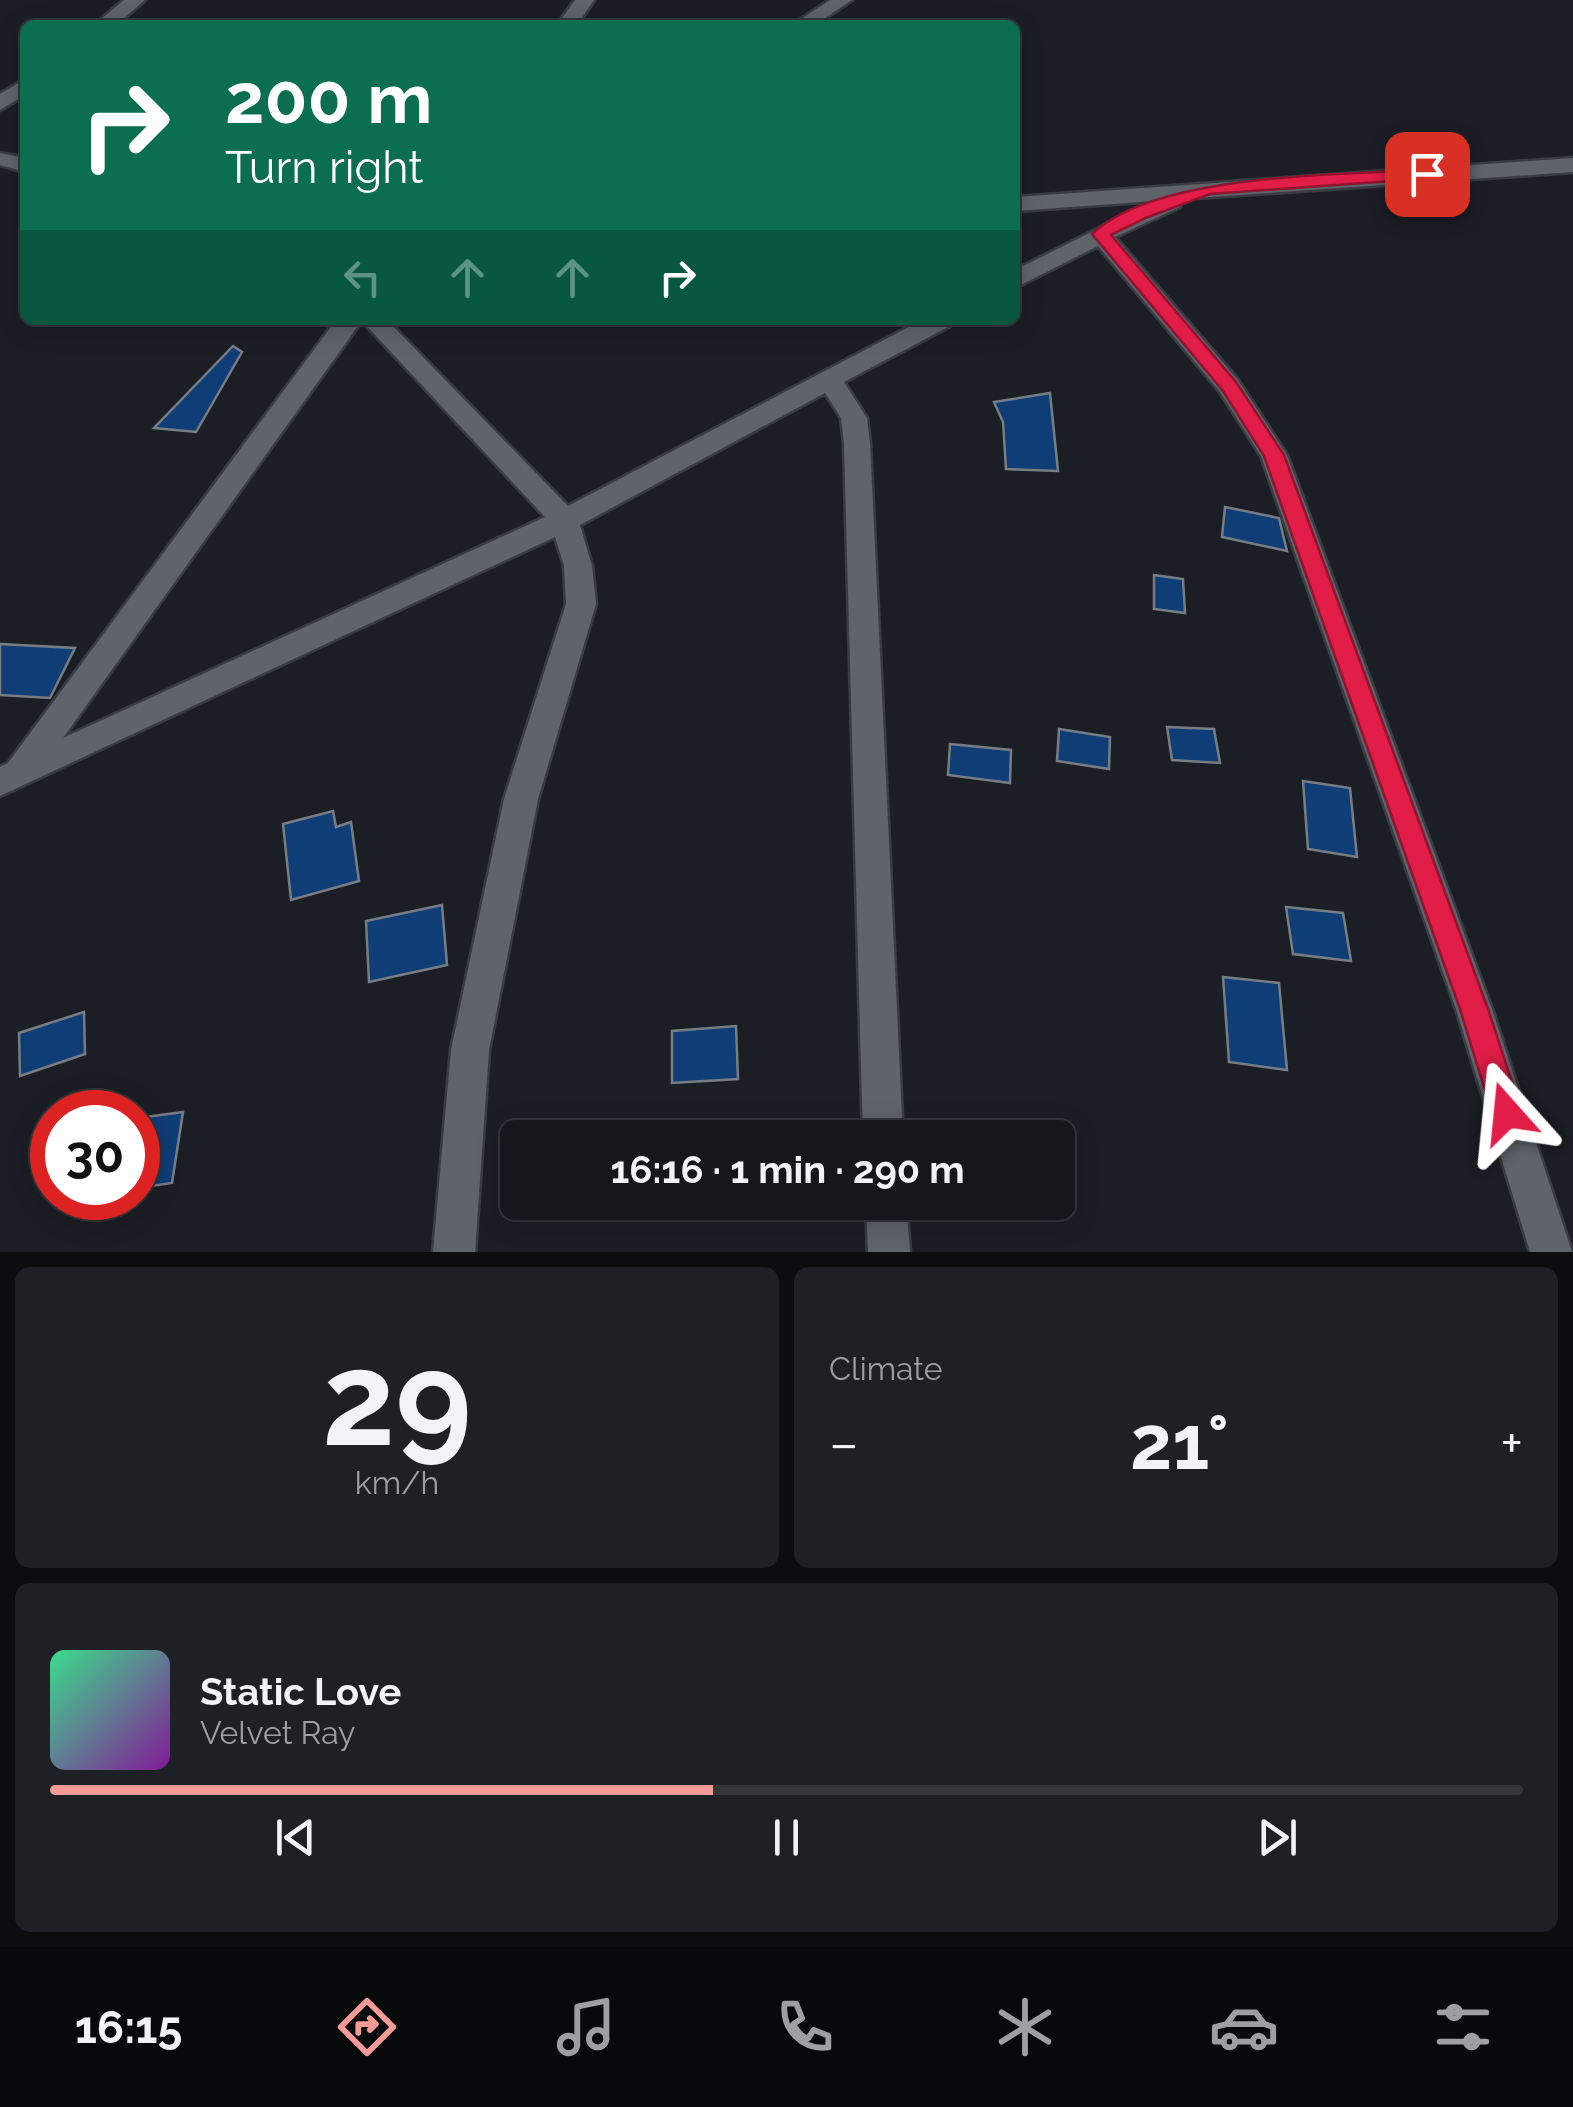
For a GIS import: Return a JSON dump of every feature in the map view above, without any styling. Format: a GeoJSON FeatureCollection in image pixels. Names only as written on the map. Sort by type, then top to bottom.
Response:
{"type":"FeatureCollection","features":[{"type":"Feature","properties":{"kind":"street"},"geometry":{"type":"LineString","coordinates":[[110,20],[136,0]]}},
{"type":"Feature","properties":{"kind":"street"},"geometry":{"type":"LineString","coordinates":[[810,20],[844,0]]}},
{"type":"Feature","properties":{"kind":"street"},"geometry":{"type":"LineString","coordinates":[[0,104],[20,89]]}},
{"type":"Feature","properties":{"kind":"street"},"geometry":{"type":"LineString","coordinates":[[1020,204],[1573,164]]}},
{"type":"Feature","properties":{"kind":"street"},"geometry":{"type":"LineString","coordinates":[[1020,277],[1142,213],[1207,190]]}},
{"type":"Feature","properties":{"kind":"street"},"geometry":{"type":"LineString","coordinates":[[1100,234],[1230,386],[1274,455],[1474,1009],[1551,1252]]}},
{"type":"Feature","properties":{"kind":"street"},"geometry":{"type":"LineString","coordinates":[[9,778],[345,325]]}},
{"type":"Feature","properties":{"kind":"street"},"geometry":{"type":"LineString","coordinates":[[379,325],[565,520],[578,566],[581,604],[520,798],[470,1050],[454,1252]]}},
{"type":"Feature","properties":{"kind":"street"},"geometry":{"type":"LineString","coordinates":[[9,778],[565,520],[932,325]]}},
{"type":"Feature","properties":{"kind":"street"},"geometry":{"type":"LineString","coordinates":[[830,380],[854,418],[857,443],[882,1120]]}},
{"type":"Feature","properties":{"kind":"street"},"geometry":{"type":"LineString","coordinates":[[887,1220],[889,1252]]}},
{"type":"Feature","properties":{"kind":"building"},"geometry":{"type":"Polygon","coordinates":[[[233,346],[242,352],[196,432],[154,428],[233,346]]]}},
{"type":"Feature","properties":{"kind":"building"},"geometry":{"type":"Polygon","coordinates":[[[1050,393],[1058,471],[1006,469],[1003,422],[994,402],[1050,393]]]}},
{"type":"Feature","properties":{"kind":"building"},"geometry":{"type":"Polygon","coordinates":[[[1225,507],[1279,518],[1287,551],[1222,537],[1225,507]]]}},
{"type":"Feature","properties":{"kind":"building"},"geometry":{"type":"Polygon","coordinates":[[[1154,575],[1183,579],[1185,613],[1154,609],[1154,575]]]}},
{"type":"Feature","properties":{"kind":"building"},"geometry":{"type":"Polygon","coordinates":[[[0,644],[75,648],[50,698],[0,695],[0,644]]]}},
{"type":"Feature","properties":{"kind":"building"},"geometry":{"type":"Polygon","coordinates":[[[1167,727],[1214,729],[1220,763],[1172,760],[1167,727]]]}},
{"type":"Feature","properties":{"kind":"building"},"geometry":{"type":"Polygon","coordinates":[[[1059,729],[1110,737],[1109,769],[1057,761],[1059,729]]]}},
{"type":"Feature","properties":{"kind":"building"},"geometry":{"type":"Polygon","coordinates":[[[950,744],[1011,750],[1010,783],[948,775],[950,744]]]}},
{"type":"Feature","properties":{"kind":"building"},"geometry":{"type":"Polygon","coordinates":[[[1303,781],[1350,788],[1357,857],[1308,849],[1303,781]]]}},
{"type":"Feature","properties":{"kind":"building"},"geometry":{"type":"Polygon","coordinates":[[[333,811],[336,827],[351,822],[359,881],[291,900],[283,824],[333,811]]]}},
{"type":"Feature","properties":{"kind":"building"},"geometry":{"type":"Polygon","coordinates":[[[442,905],[447,965],[369,982],[366,921],[442,905]]]}},
{"type":"Feature","properties":{"kind":"building"},"geometry":{"type":"Polygon","coordinates":[[[1286,907],[1343,913],[1351,961],[1293,954],[1286,907]]]}},
{"type":"Feature","properties":{"kind":"building"},"geometry":{"type":"Polygon","coordinates":[[[1223,977],[1279,983],[1287,1070],[1229,1062],[1223,977]]]}},
{"type":"Feature","properties":{"kind":"building"},"geometry":{"type":"Polygon","coordinates":[[[84,1012],[85,1054],[20,1076],[19,1033],[84,1012]]]}},
{"type":"Feature","properties":{"kind":"building"},"geometry":{"type":"Polygon","coordinates":[[[736,1026],[738,1079],[672,1083],[672,1031],[736,1026]]]}},
{"type":"Feature","properties":{"kind":"building"},"geometry":{"type":"Polygon","coordinates":[[[183,1112],[172,1183],[160,1185],[160,1115],[183,1112]]]}},
{"type":"Feature","properties":{"kind":"route"},"geometry":{"type":"LineString","coordinates":[[1427,174],[1207,190],[1142,213],[1100,234],[1230,386],[1274,455],[1474,1009],[1507,1113]]}}]}
